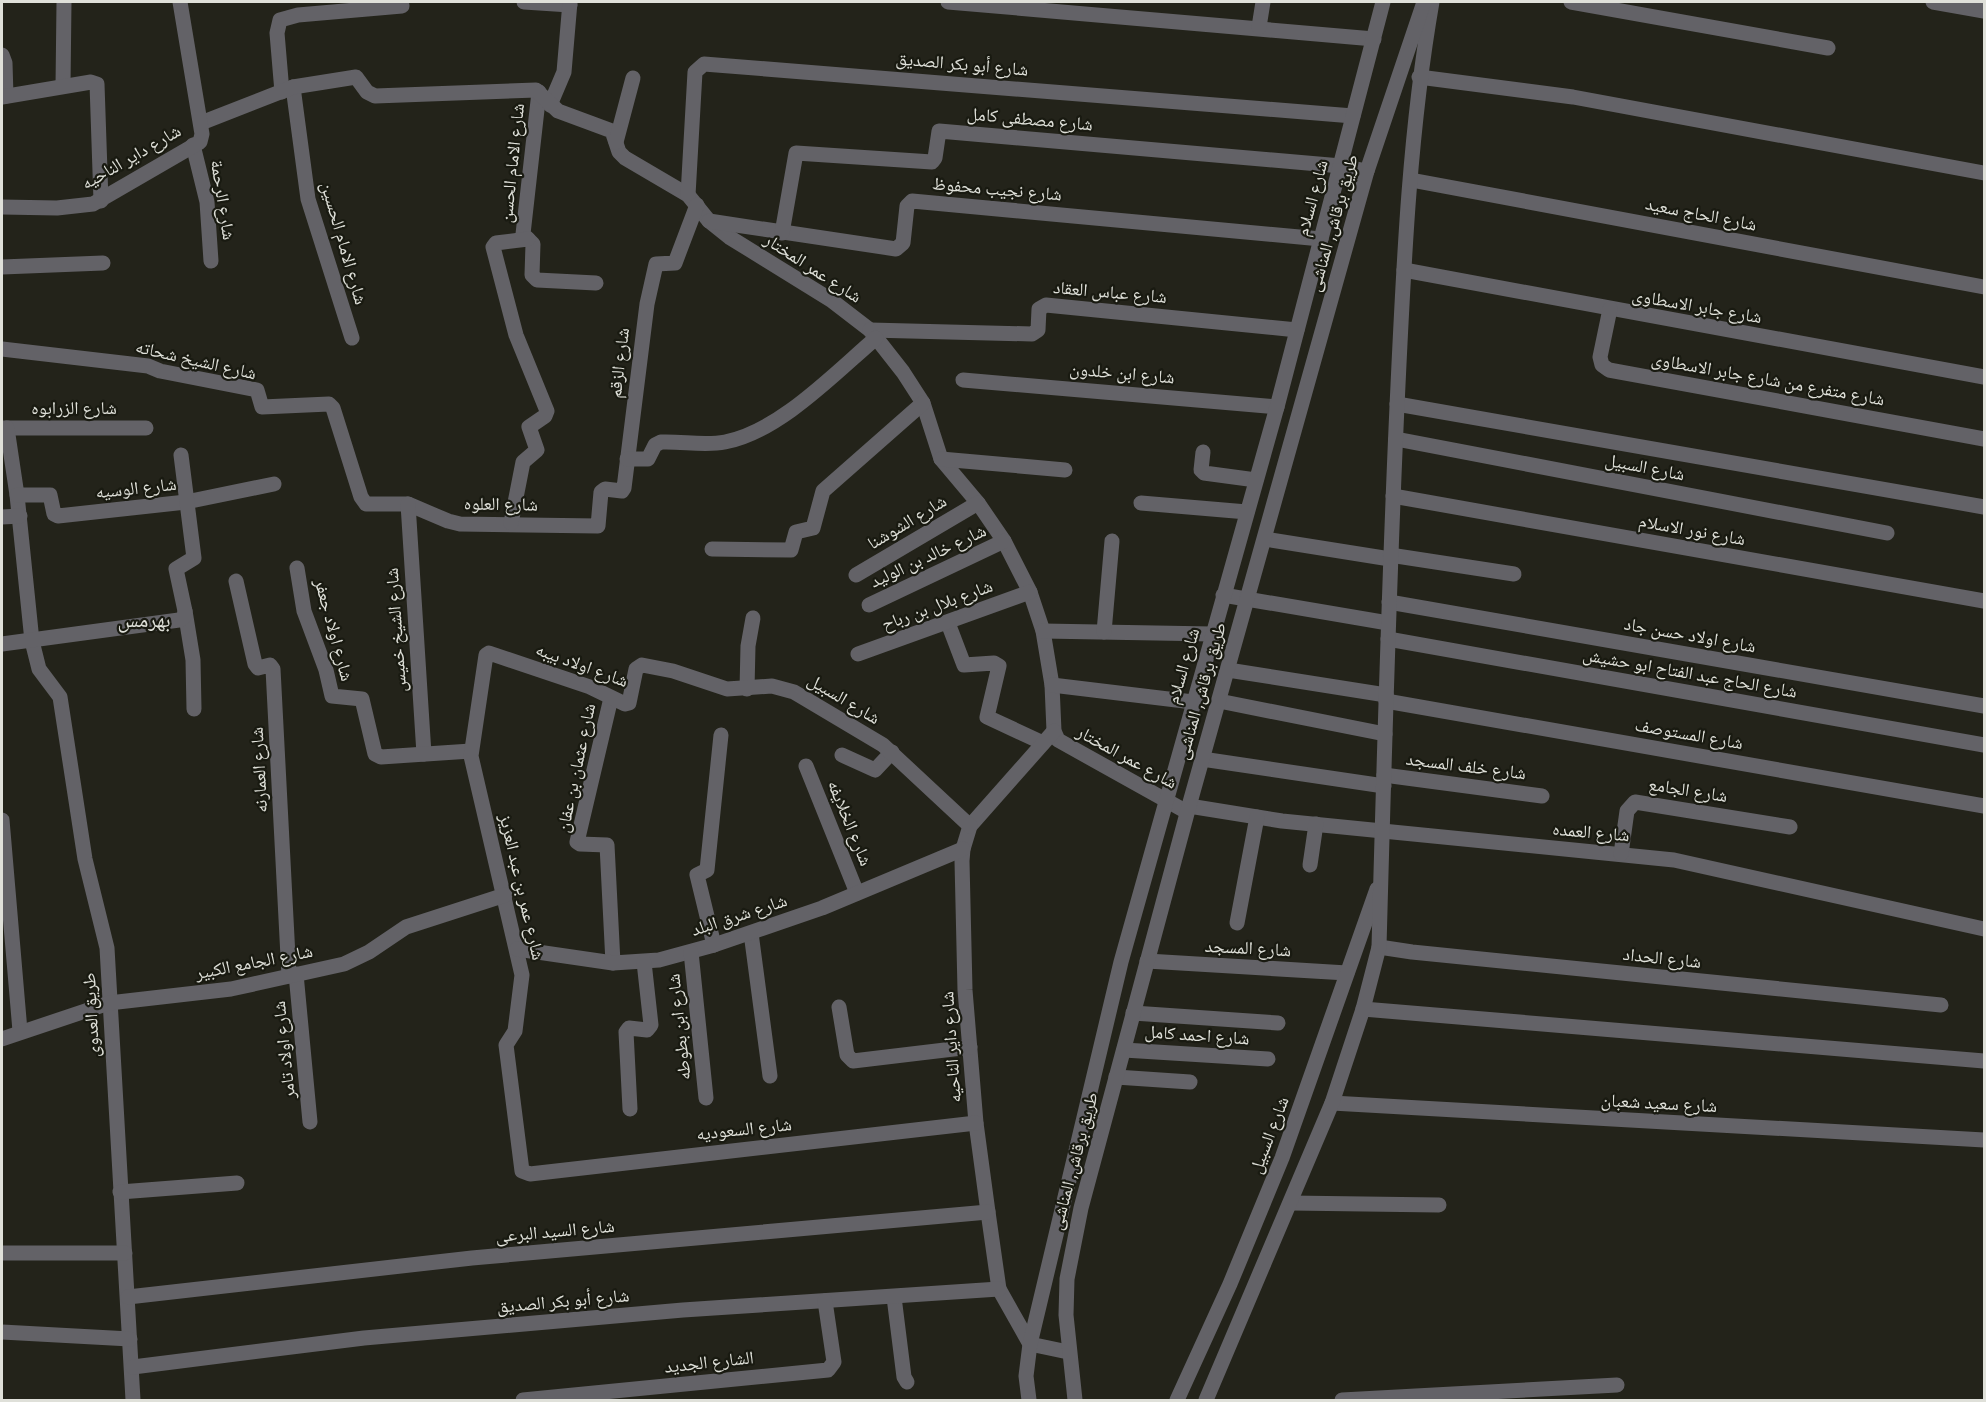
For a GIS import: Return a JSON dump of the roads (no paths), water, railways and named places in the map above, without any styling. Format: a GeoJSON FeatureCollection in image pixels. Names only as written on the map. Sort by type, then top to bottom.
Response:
{"type":"FeatureCollection","features":[{"type":"Feature","properties":{"kind":"street"},"geometry":{"type":"LineString","coordinates":[[63,86],[64,2]]}},
{"type":"Feature","properties":{"kind":"street","name":"شارع الرحمة"},"geometry":{"type":"LineString","coordinates":[[180,2],[199,134],[211,261]]}},
{"type":"Feature","properties":{"kind":"street"},"geometry":{"type":"LineString","coordinates":[[524,2],[570,3],[564,72],[550,105]]}},
{"type":"Feature","properties":{"kind":"street"},"geometry":{"type":"LineString","coordinates":[[948,2],[1260,27],[1374,39]]}},
{"type":"Feature","properties":{"kind":"street"},"geometry":{"type":"LineString","coordinates":[[1260,27],[1263,2]]}},
{"type":"Feature","properties":{"kind":"street","name":"شارع السلام"},"geometry":{"type":"LineString","coordinates":[[1030,1344],[1121,962],[1277,407],[1383,2]]}},
{"type":"Feature","properties":{"kind":"street","name":"طريق برقاش, المناشى"},"geometry":{"type":"LineString","coordinates":[[1075,1401],[1068,1352],[1067,1297],[1073,1243],[1188,809],[1367,171],[1424,2]]}},
{"type":"Feature","properties":{"kind":"street","name":"شارع السبيل"},"geometry":{"type":"LineString","coordinates":[[1206,1401],[1332,1103],[1363,1009],[1379,947],[1390,557],[1404,270],[1419,77],[1432,2]]}},
{"type":"Feature","properties":{"kind":"street"},"geometry":{"type":"LineString","coordinates":[[1571,2],[1828,48]]}},
{"type":"Feature","properties":{"kind":"street"},"geometry":{"type":"LineString","coordinates":[[1933,2],[1984,11]]}},
{"type":"Feature","properties":{"kind":"street","name":"شارع الامام الحسين"},"geometry":{"type":"LineString","coordinates":[[352,338],[308,199],[277,33],[280,20],[298,15],[402,6]]}},
{"type":"Feature","properties":{"kind":"street"},"geometry":{"type":"LineString","coordinates":[[2,55],[5,63],[4,96],[91,82],[98,86],[101,201]]}},
{"type":"Feature","properties":{"kind":"street","name":"شارع أبو بكر الصديق"},"geometry":{"type":"LineString","coordinates":[[693,200],[695,72],[704,63],[1353,116]]}},
{"type":"Feature","properties":{"kind":"street"},"geometry":{"type":"LineString","coordinates":[[199,134],[287,90],[356,77],[367,92],[375,96],[522,90],[539,92]]}},
{"type":"Feature","properties":{"kind":"street"},"geometry":{"type":"LineString","coordinates":[[1419,77],[1572,97],[1984,173]]}},
{"type":"Feature","properties":{"kind":"street"},"geometry":{"type":"LineString","coordinates":[[616,142],[633,78]]}},
{"type":"Feature","properties":{"kind":"street","name":"شارع عمر المختار"},"geometry":{"type":"LineString","coordinates":[[539,92],[550,105],[564,114],[608,129],[615,136],[619,152],[625,158],[693,200],[709,221],[738,243],[831,300],[873,334],[923,403],[941,459],[978,503],[1004,541],[1029,592],[1043,631],[1052,686],[1054,731],[1061,743],[1165,801],[1188,809]]}},
{"type":"Feature","properties":{"kind":"street","name":"شارع الامام الحسن"},"geometry":{"type":"LineString","coordinates":[[539,92],[523,234],[533,244],[532,275],[535,279],[596,283]]}},
{"type":"Feature","properties":{"kind":"street","name":"شارع مصطفى كامل"},"geometry":{"type":"LineString","coordinates":[[782,233],[796,153],[932,162],[935,158],[939,131],[1341,166],[1367,171]]}},
{"type":"Feature","properties":{"kind":"street","name":"شارع داير الناحيه"},"geometry":{"type":"LineString","coordinates":[[2,207],[75,207],[101,201],[199,134]]}},
{"type":"Feature","properties":{"kind":"street","name":"شارع الحاج سعيد"},"geometry":{"type":"LineString","coordinates":[[1411,180],[1984,287]]}},
{"type":"Feature","properties":{"kind":"street","name":"شارع الزقم"},"geometry":{"type":"LineString","coordinates":[[596,526],[600,523],[601,492],[605,489],[624,490],[647,304],[655,265],[658,262],[675,263],[693,200]]}},
{"type":"Feature","properties":{"kind":"street","name":"شارع نجيب محفوظ"},"geometry":{"type":"LineString","coordinates":[[709,221],[898,248],[903,243],[907,206],[912,201],[1321,239]]}},
{"type":"Feature","properties":{"kind":"street"},"geometry":{"type":"LineString","coordinates":[[511,523],[524,462],[537,450],[529,427],[546,415],[547,411],[516,335],[494,247],[496,243],[528,239]]}},
{"type":"Feature","properties":{"kind":"street"},"geometry":{"type":"LineString","coordinates":[[2,267],[103,263]]}},
{"type":"Feature","properties":{"kind":"street","name":"شارع جابر الاسطاوى"},"geometry":{"type":"LineString","coordinates":[[1404,270],[1984,377]]}},
{"type":"Feature","properties":{"kind":"street","name":"شارع عباس العقاد"},"geometry":{"type":"LineString","coordinates":[[873,334],[1032,334],[1038,330],[1039,309],[1043,305],[1297,330]]}},
{"type":"Feature","properties":{"kind":"street","name":"شارع متفرع من شارع جابر الاسطاوى"},"geometry":{"type":"LineString","coordinates":[[1610,309],[1600,357],[1602,365],[1609,370],[1984,438]]}},
{"type":"Feature","properties":{"kind":"street"},"geometry":{"type":"LineString","coordinates":[[627,459],[650,458],[655,445],[661,442],[717,444],[750,434],[810,395],[873,334]]}},
{"type":"Feature","properties":{"kind":"street","name":"شارع الشيخ شحاته"},"geometry":{"type":"LineString","coordinates":[[2,349],[148,366],[160,371],[256,390],[262,407],[330,404],[363,501],[368,504],[408,504]]}},
{"type":"Feature","properties":{"kind":"street","name":"شارع ابن خلدون"},"geometry":{"type":"LineString","coordinates":[[963,380],[1277,407]]}},
{"type":"Feature","properties":{"kind":"street"},"geometry":{"type":"LineString","coordinates":[[712,549],[790,551],[795,532],[813,528],[823,491],[923,403]]}},
{"type":"Feature","properties":{"kind":"street"},"geometry":{"type":"LineString","coordinates":[[1397,404],[1984,507]]}},
{"type":"Feature","properties":{"kind":"street","name":"شارع الزرابوه"},"geometry":{"type":"LineString","coordinates":[[4,428],[146,428]]}},
{"type":"Feature","properties":{"kind":"street","name":"طريق العدوى"},"geometry":{"type":"LineString","coordinates":[[4,428],[20,516],[32,641],[39,669],[60,697],[85,858],[105,935],[133,1367],[133,1401]]}},
{"type":"Feature","properties":{"kind":"street","name":"شارع السبيل"},"geometry":{"type":"LineString","coordinates":[[1396,439],[1887,533]]}},
{"type":"Feature","properties":{"kind":"street"},"geometry":{"type":"LineString","coordinates":[[1203,452],[1201,470],[1204,473],[1256,480]]}},
{"type":"Feature","properties":{"kind":"street"},"geometry":{"type":"LineString","coordinates":[[181,455],[194,558],[191,562],[179,565],[176,571],[193,660],[194,709]]}},
{"type":"Feature","properties":{"kind":"street"},"geometry":{"type":"LineString","coordinates":[[941,459],[1065,470]]}},
{"type":"Feature","properties":{"kind":"street","name":"شارع الوسيه"},"geometry":{"type":"LineString","coordinates":[[17,495],[50,495],[57,516],[186,502],[274,484]]}},
{"type":"Feature","properties":{"kind":"street","name":"شارع نور الاسلام"},"geometry":{"type":"LineString","coordinates":[[1393,496],[1984,601]]}},
{"type":"Feature","properties":{"kind":"street","name":"شارع الشوشنا"},"geometry":{"type":"LineString","coordinates":[[856,575],[978,503]]}},
{"type":"Feature","properties":{"kind":"street"},"geometry":{"type":"LineString","coordinates":[[1141,503],[1247,512]]}},
{"type":"Feature","properties":{"kind":"street","name":"شارع العلوه"},"geometry":{"type":"LineString","coordinates":[[408,504],[454,523],[596,526]]}},
{"type":"Feature","properties":{"kind":"street","name":"شارع الشيخ خميس"},"geometry":{"type":"LineString","coordinates":[[408,504],[424,754]]}},
{"type":"Feature","properties":{"kind":"street"},"geometry":{"type":"LineString","coordinates":[[2,517],[20,516]]}},
{"type":"Feature","properties":{"kind":"street"},"geometry":{"type":"LineString","coordinates":[[1265,539],[1514,574]]}},
{"type":"Feature","properties":{"kind":"street","name":"شارع خالد بن الوليد"},"geometry":{"type":"LineString","coordinates":[[869,605],[1004,541]]}},
{"type":"Feature","properties":{"kind":"street"},"geometry":{"type":"LineString","coordinates":[[1104,632],[1112,541]]}},
{"type":"Feature","properties":{"kind":"street","name":"شارع اولاد جعفر"},"geometry":{"type":"LineString","coordinates":[[297,568],[304,610],[326,670],[333,698],[363,699],[371,748],[378,756],[471,751]]}},
{"type":"Feature","properties":{"kind":"street","name":"شارع العمارنه"},"geometry":{"type":"LineString","coordinates":[[236,581],[255,664],[258,668],[270,665],[273,669],[292,975]]}},
{"type":"Feature","properties":{"kind":"street","name":"شارع بلال بن رباح"},"geometry":{"type":"LineString","coordinates":[[858,654],[1029,592]]}},
{"type":"Feature","properties":{"kind":"street"},"geometry":{"type":"LineString","coordinates":[[1223,595],[1388,623]]}},
{"type":"Feature","properties":{"kind":"street","name":"شارع اولاد حسن جاد"},"geometry":{"type":"LineString","coordinates":[[1389,602],[1984,706]]}},
{"type":"Feature","properties":{"kind":"street"},"geometry":{"type":"LineString","coordinates":[[2,644],[179,620],[185,611]]}},
{"type":"Feature","properties":{"kind":"street"},"geometry":{"type":"LineString","coordinates":[[747,689],[748,646],[753,618]]}},
{"type":"Feature","properties":{"kind":"street"},"geometry":{"type":"LineString","coordinates":[[948,623],[964,665],[994,663],[999,666],[987,717],[1043,743]]}},
{"type":"Feature","properties":{"kind":"street"},"geometry":{"type":"LineString","coordinates":[[1043,631],[1212,634]]}},
{"type":"Feature","properties":{"kind":"street","name":"شارع الحاج عبد الفتاح ابو حشيش"},"geometry":{"type":"LineString","coordinates":[[1388,639],[1984,745]]}},
{"type":"Feature","properties":{"kind":"street","name":"شارع اولاد بيبه"},"geometry":{"type":"LineString","coordinates":[[490,653],[590,687],[628,704],[636,670]]}},
{"type":"Feature","properties":{"kind":"street","name":"شارع عمر بن عبد العزيز"},"geometry":{"type":"LineString","coordinates":[[490,653],[486,655],[471,751],[505,895],[522,980],[515,1032],[506,1045],[520,1167]]}},
{"type":"Feature","properties":{"kind":"street","name":"شارع السبيل"},"geometry":{"type":"LineString","coordinates":[[636,670],[638,666],[644,664],[687,675],[722,688],[785,687],[856,728],[892,752],[970,826]]}},
{"type":"Feature","properties":{"kind":"street","name":"شارع المستوصف"},"geometry":{"type":"LineString","coordinates":[[1228,670],[1984,806]]}},
{"type":"Feature","properties":{"kind":"street"},"geometry":{"type":"LineString","coordinates":[[1052,686],[1193,702]]}},
{"type":"Feature","properties":{"kind":"street","name":"شارع عثمان بن عفان"},"geometry":{"type":"LineString","coordinates":[[611,698],[578,842],[607,845],[613,963]]}},
{"type":"Feature","properties":{"kind":"street"},"geometry":{"type":"LineString","coordinates":[[1219,701],[1385,734]]}},
{"type":"Feature","properties":{"kind":"street","name":"شارع داير الناحيه"},"geometry":{"type":"LineString","coordinates":[[1030,1344],[999,1288],[988,1212],[976,1123],[970,1047],[964,954],[963,849],[970,826],[1054,731]]}},
{"type":"Feature","properties":{"kind":"street"},"geometry":{"type":"LineString","coordinates":[[714,945],[697,875],[707,870],[721,735]]}},
{"type":"Feature","properties":{"kind":"street"},"geometry":{"type":"LineString","coordinates":[[842,755],[874,770],[892,752]]}},
{"type":"Feature","properties":{"kind":"street","name":"شارع خلف المسجد"},"geometry":{"type":"LineString","coordinates":[[1202,759],[1542,796]]}},
{"type":"Feature","properties":{"kind":"street","name":"شارع الخلايفه"},"geometry":{"type":"LineString","coordinates":[[806,766],[857,893]]}},
{"type":"Feature","properties":{"kind":"street","name":"شارع الجامع"},"geometry":{"type":"LineString","coordinates":[[1620,854],[1627,811],[1635,802],[1790,827]]}},
{"type":"Feature","properties":{"kind":"street","name":"شارع العمده"},"geometry":{"type":"LineString","coordinates":[[1188,809],[1674,860],[1984,929]]}},
{"type":"Feature","properties":{"kind":"street"},"geometry":{"type":"LineString","coordinates":[[1237,923],[1257,817]]}},
{"type":"Feature","properties":{"kind":"street"},"geometry":{"type":"LineString","coordinates":[[2,820],[20,1031]]}},
{"type":"Feature","properties":{"kind":"street"},"geometry":{"type":"LineString","coordinates":[[1310,865],[1316,824]]}},
{"type":"Feature","properties":{"kind":"street","name":"شارع شرق البلد"},"geometry":{"type":"LineString","coordinates":[[517,949],[613,963],[644,962],[691,952],[751,933],[857,893],[963,849]]}},
{"type":"Feature","properties":{"kind":"street","name":"شارع السبيل"},"geometry":{"type":"LineString","coordinates":[[1177,1401],[1230,1284],[1282,1158],[1381,878]]}},
{"type":"Feature","properties":{"kind":"street","name":"شارع الجامع الكبير"},"geometry":{"type":"LineString","coordinates":[[2,1039],[20,1031],[109,1003],[215,991],[344,964],[369,952],[406,927],[505,895]]}},
{"type":"Feature","properties":{"kind":"street"},"geometry":{"type":"LineString","coordinates":[[751,933],[770,1076]]}},
{"type":"Feature","properties":{"kind":"street","name":"شارع الحداد"},"geometry":{"type":"LineString","coordinates":[[1379,947],[1435,955],[1941,1005]]}},
{"type":"Feature","properties":{"kind":"street","name":"شارع ابن بطوطه"},"geometry":{"type":"LineString","coordinates":[[691,952],[706,1098]]}},
{"type":"Feature","properties":{"kind":"street","name":"شارع المسجد"},"geometry":{"type":"LineString","coordinates":[[1147,961],[1347,973]]}},
{"type":"Feature","properties":{"kind":"street"},"geometry":{"type":"LineString","coordinates":[[630,1109],[626,1032],[629,1028],[647,1030],[651,1025],[644,962]]}},
{"type":"Feature","properties":{"kind":"street","name":"شارع اولاد تامر"},"geometry":{"type":"LineString","coordinates":[[292,975],[310,1122]]}},
{"type":"Feature","properties":{"kind":"street"},"geometry":{"type":"LineString","coordinates":[[839,1007],[847,1055],[854,1061],[970,1047]]}},
{"type":"Feature","properties":{"kind":"street"},"geometry":{"type":"LineString","coordinates":[[1363,1009],[1984,1061]]}},
{"type":"Feature","properties":{"kind":"street"},"geometry":{"type":"LineString","coordinates":[[1133,1013],[1278,1023]]}},
{"type":"Feature","properties":{"kind":"street","name":"شارع احمد كامل"},"geometry":{"type":"LineString","coordinates":[[1124,1050],[1268,1059]]}},
{"type":"Feature","properties":{"kind":"street"},"geometry":{"type":"LineString","coordinates":[[1116,1077],[1190,1082]]}},
{"type":"Feature","properties":{"kind":"street","name":"شارع سعيد شعبان"},"geometry":{"type":"LineString","coordinates":[[1332,1103],[1984,1140]]}},
{"type":"Feature","properties":{"kind":"street","name":"شارع السعوديه"},"geometry":{"type":"LineString","coordinates":[[520,1167],[524,1173],[530,1174],[976,1123]]}},
{"type":"Feature","properties":{"kind":"street"},"geometry":{"type":"LineString","coordinates":[[120,1192],[237,1183]]}},
{"type":"Feature","properties":{"kind":"street"},"geometry":{"type":"LineString","coordinates":[[1290,1203],[1438,1205]]}},
{"type":"Feature","properties":{"kind":"street","name":"شارع السيد البرعى"},"geometry":{"type":"LineString","coordinates":[[128,1297],[472,1258],[988,1212]]}},
{"type":"Feature","properties":{"kind":"street"},"geometry":{"type":"LineString","coordinates":[[2,1253],[125,1253]]}},
{"type":"Feature","properties":{"kind":"street","name":"شارع أبو بكر الصديق"},"geometry":{"type":"LineString","coordinates":[[133,1367],[364,1338],[999,1288]]}},
{"type":"Feature","properties":{"kind":"street"},"geometry":{"type":"LineString","coordinates":[[894,1297],[904,1377],[907,1382]]}},
{"type":"Feature","properties":{"kind":"street","name":"الشارع الجديد"},"geometry":{"type":"LineString","coordinates":[[523,1401],[828,1370],[834,1362],[825,1301]]}},
{"type":"Feature","properties":{"kind":"street"},"geometry":{"type":"LineString","coordinates":[[2,1332],[130,1339]]}},
{"type":"Feature","properties":{"kind":"street"},"geometry":{"type":"LineString","coordinates":[[1029,1401],[1026,1376],[1030,1344],[1068,1352]]}},
{"type":"Feature","properties":{"kind":"street"},"geometry":{"type":"LineString","coordinates":[[1342,1401],[1617,1385]]}},
{"type":"Feature","properties":{"kind":"district","name":"بهرمس"},"geometry":{"type":"Point","coordinates":[144,620]}}]}
